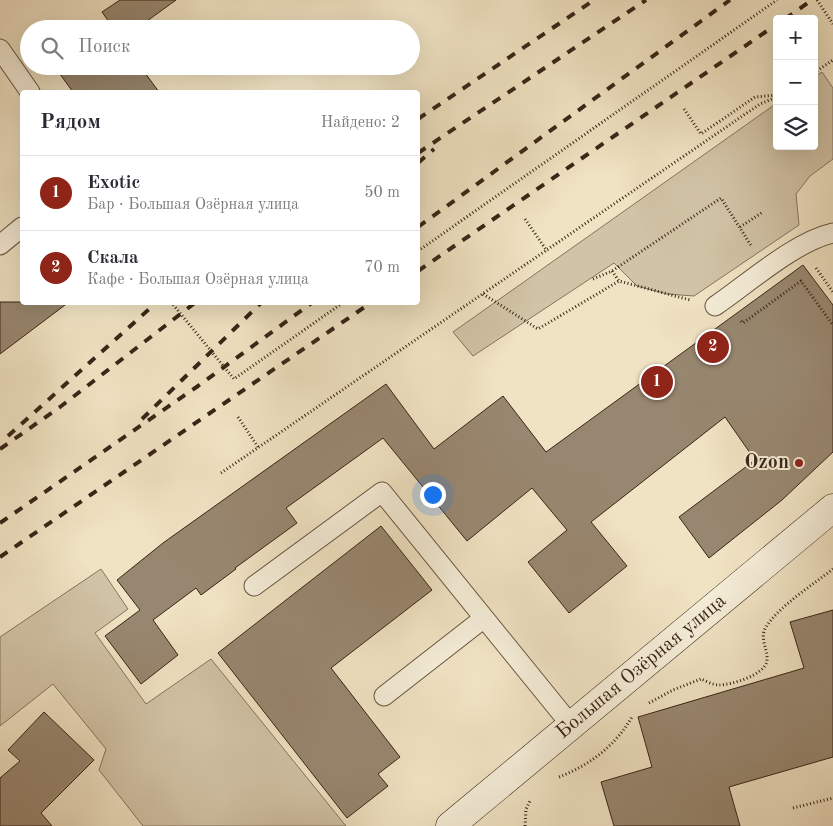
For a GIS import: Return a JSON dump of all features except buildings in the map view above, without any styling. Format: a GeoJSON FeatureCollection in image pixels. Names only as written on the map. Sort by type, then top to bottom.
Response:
{"type":"FeatureCollection","features":[{"type":"Feature","properties":{"kind":"street","name":"Большая Озёрная улица"},"geometry":{"type":"LineString","coordinates":[[450,826],[833,508]]}},
{"type":"Feature","properties":{"kind":"lane"},"geometry":{"type":"LineString","coordinates":[[0,49],[29,90]]}},
{"type":"Feature","properties":{"kind":"lane"},"geometry":{"type":"LineString","coordinates":[[0,245],[20,229]]}},
{"type":"Feature","properties":{"kind":"lane"},"geometry":{"type":"LineString","coordinates":[[720,303],[799,246],[833,233]]}},
{"type":"Feature","properties":{"kind":"lane"},"geometry":{"type":"LineString","coordinates":[[254,586],[382,492],[571,726]]}},
{"type":"Feature","properties":{"kind":"lane"},"geometry":{"type":"LineString","coordinates":[[384,696],[484,618]]}},
{"type":"Feature","properties":{"kind":"path"},"geometry":{"type":"LineString","coordinates":[[420,250],[776,0]]}},
{"type":"Feature","properties":{"kind":"path"},"geometry":{"type":"LineString","coordinates":[[817,0],[833,24]]}},
{"type":"Feature","properties":{"kind":"path"},"geometry":{"type":"LineString","coordinates":[[818,70],[833,60]]}},
{"type":"Feature","properties":{"kind":"path"},"geometry":{"type":"LineString","coordinates":[[684,109],[701,134],[755,96],[773,96]]}},
{"type":"Feature","properties":{"kind":"path"},"geometry":{"type":"LineString","coordinates":[[220,473],[760,104],[773,98]]}},
{"type":"Feature","properties":{"kind":"path"},"geometry":{"type":"LineString","coordinates":[[594,279],[612,272],[721,198],[766,270]]}},
{"type":"Feature","properties":{"kind":"path"},"geometry":{"type":"LineString","coordinates":[[740,227],[763,212]]}},
{"type":"Feature","properties":{"kind":"path"},"geometry":{"type":"LineString","coordinates":[[525,219],[547,251]]}},
{"type":"Feature","properties":{"kind":"path"},"geometry":{"type":"LineString","coordinates":[[612,272],[619,281],[720,303],[743,323],[801,281],[833,325]]}},
{"type":"Feature","properties":{"kind":"path"},"geometry":{"type":"LineString","coordinates":[[483,294],[538,329],[619,281]]}},
{"type":"Feature","properties":{"kind":"path"},"geometry":{"type":"LineString","coordinates":[[173,305],[234,379],[340,305]]}},
{"type":"Feature","properties":{"kind":"path"},"geometry":{"type":"LineString","coordinates":[[238,417],[258,447]]}},
{"type":"Feature","properties":{"kind":"path"},"geometry":{"type":"LineString","coordinates":[[643,706],[673,690],[701,679],[716,685],[728,685],[750,677],[764,669],[767,660],[763,637],[765,628],[776,614],[833,569]]}},
{"type":"Feature","properties":{"kind":"path"},"geometry":{"type":"LineString","coordinates":[[551,780],[579,770],[606,750],[626,728],[636,710]]}},
{"type":"Feature","properties":{"kind":"path"},"geometry":{"type":"LineString","coordinates":[[793,808],[833,798]]}},
{"type":"Feature","properties":{"kind":"path"},"geometry":{"type":"LineString","coordinates":[[525,826],[526,809],[530,800]]}},
{"type":"Feature","properties":{"kind":"shaded area"},"geometry":{"type":"Polygon","coordinates":[[[822,72],[833,88],[833,159],[810,176],[796,194],[799,225],[694,296],[667,294],[637,286],[614,263],[473,356],[453,332],[773,106],[773,150],[818,150],[818,74],[822,72]]]}},
{"type":"Feature","properties":{"kind":"shaded area"},"geometry":{"type":"Polygon","coordinates":[[[101,569],[128,609],[95,633],[146,704],[211,659],[346,826],[143,826],[99,770],[106,749],[53,684],[0,726],[0,637],[101,569]]]}},
{"type":"Feature","properties":{"kind":"railway"},"geometry":{"type":"LineString","coordinates":[[420,118],[594,0]]}},
{"type":"Feature","properties":{"kind":"railway"},"geometry":{"type":"LineString","coordinates":[[420,152],[646,0]]}},
{"type":"Feature","properties":{"kind":"railway"},"geometry":{"type":"LineString","coordinates":[[420,226],[730,0]]}},
{"type":"Feature","properties":{"kind":"railway"},"geometry":{"type":"LineString","coordinates":[[791,15],[812,0]]}},
{"type":"Feature","properties":{"kind":"railway"},"geometry":{"type":"LineString","coordinates":[[420,270],[773,27]]}},
{"type":"Feature","properties":{"kind":"railway"},"geometry":{"type":"LineString","coordinates":[[420,161],[434,149]]}},
{"type":"Feature","properties":{"kind":"railway"},"geometry":{"type":"LineString","coordinates":[[8,436],[154,305]]}},
{"type":"Feature","properties":{"kind":"railway"},"geometry":{"type":"LineString","coordinates":[[0,449],[60,407],[192,305]]}},
{"type":"Feature","properties":{"kind":"railway"},"geometry":{"type":"LineString","coordinates":[[142,419],[259,305]]}},
{"type":"Feature","properties":{"kind":"railway"},"geometry":{"type":"LineString","coordinates":[[0,523],[198,386],[309,305]]}},
{"type":"Feature","properties":{"kind":"railway"},"geometry":{"type":"LineString","coordinates":[[0,557],[368,305]]}},
{"type":"Feature","properties":{"kind":"place","name":"Скала"},"geometry":{"type":"Point","coordinates":[713,347]}},
{"type":"Feature","properties":{"kind":"place","name":"Exotic"},"geometry":{"type":"Point","coordinates":[657,382]}},
{"type":"Feature","properties":{"kind":"place","name":"Ozon"},"geometry":{"type":"Point","coordinates":[799,463]}}]}
